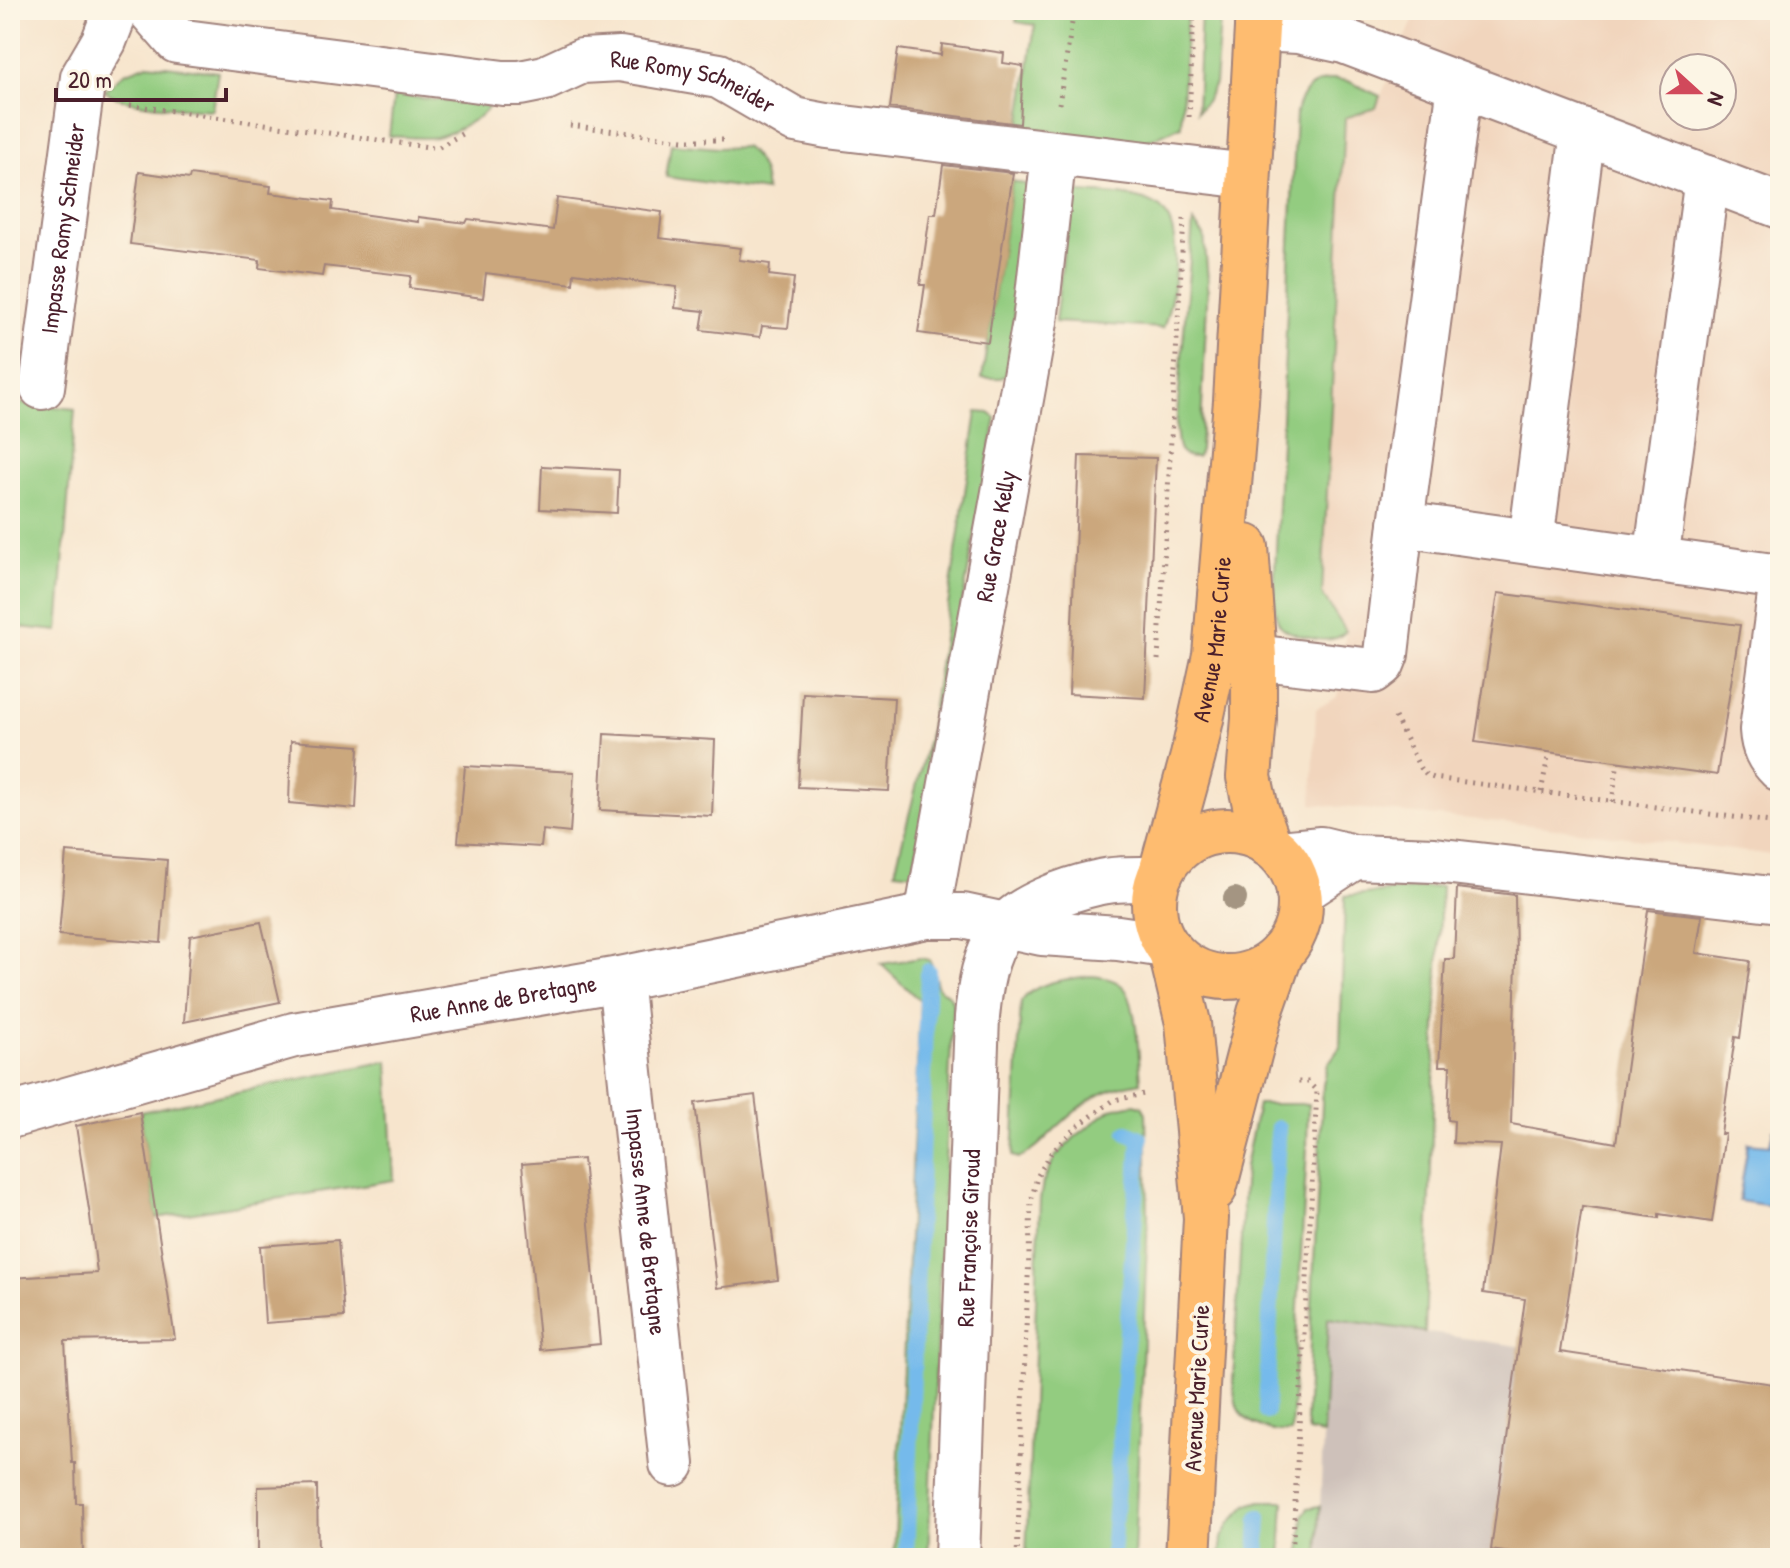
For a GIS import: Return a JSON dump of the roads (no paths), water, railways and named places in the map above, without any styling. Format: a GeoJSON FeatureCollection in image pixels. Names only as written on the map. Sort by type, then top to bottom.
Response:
{"type":"FeatureCollection","features":[{"type":"Feature","properties":{"kind":"main road","name":"Avenue Marie Curie"},"geometry":{"type":"LineString","coordinates":[[1159,876],[1193,756],[1215,655],[1236,401],[1258,19]]}},
{"type":"Feature","properties":{"kind":"main road","name":"Avenue Marie Curie"},"geometry":{"type":"LineString","coordinates":[[1236,401],[1254,657],[1254,719],[1249,777],[1256,809],[1275,849]]}},
{"type":"Feature","properties":{"kind":"main road"},"geometry":{"type":"LineString","coordinates":[[1236,831],[1254,836],[1275,849],[1290,865],[1296,878],[1300,910],[1291,940],[1281,953],[1268,965],[1234,978],[1199,973],[1183,964],[1159,933],[1153,906],[1159,876],[1171,857],[1200,836],[1218,832],[1236,831]]}},
{"type":"Feature","properties":{"kind":"main road","name":"Avenue Marie Curie"},"geometry":{"type":"LineString","coordinates":[[1168,948],[1188,1023],[1206,1218],[1188,1558]]}},
{"type":"Feature","properties":{"kind":"main road","name":"Avenue Marie Curie"},"geometry":{"type":"LineString","coordinates":[[1206,1218],[1260,1013],[1281,953]]}},
{"type":"Feature","properties":{"kind":"street"},"geometry":{"type":"LineString","coordinates":[[83,77],[104,41],[116,10]]}},
{"type":"Feature","properties":{"kind":"street"},"geometry":{"type":"LineString","coordinates":[[1258,19],[1344,41],[1780,206]]}},
{"type":"Feature","properties":{"kind":"street"},"geometry":{"type":"LineString","coordinates":[[83,77],[118,52],[144,45],[163,26]]}},
{"type":"Feature","properties":{"kind":"street","name":"Rue Romy Schneider"},"geometry":{"type":"LineString","coordinates":[[163,26],[503,83],[545,78],[582,61],[620,59],[719,76],[795,120],[827,126],[1248,176]]}},
{"type":"Feature","properties":{"kind":"street","name":"Impasse Romy Schneider"},"geometry":{"type":"LineString","coordinates":[[42,387],[83,77]]}},
{"type":"Feature","properties":{"kind":"street"},"geometry":{"type":"LineString","coordinates":[[1254,657],[1373,671],[1382,664],[1386,654],[1460,85]]}},
{"type":"Feature","properties":{"kind":"street"},"geometry":{"type":"LineString","coordinates":[[1531,542],[1583,131]]}},
{"type":"Feature","properties":{"kind":"street","name":"Rue Grace Kelly"},"geometry":{"type":"LineString","coordinates":[[927,916],[1035,322],[1054,153]]}},
{"type":"Feature","properties":{"kind":"street"},"geometry":{"type":"LineString","coordinates":[[1656,560],[1707,178]]}},
{"type":"Feature","properties":{"kind":"street"},"geometry":{"type":"LineString","coordinates":[[1401,524],[1780,577]]}},
{"type":"Feature","properties":{"kind":"street"},"geometry":{"type":"LineString","coordinates":[[1780,595],[1762,730],[1763,746],[1780,769]]}},
{"type":"Feature","properties":{"kind":"street"},"geometry":{"type":"LineString","coordinates":[[1275,849],[1321,849],[1354,857],[1434,860],[1780,900]]}},
{"type":"Feature","properties":{"kind":"street"},"geometry":{"type":"LineString","coordinates":[[1299,893],[1354,857]]}},
{"type":"Feature","properties":{"kind":"street"},"geometry":{"type":"LineString","coordinates":[[1005,926],[1037,902],[1096,883],[1159,876]]}},
{"type":"Feature","properties":{"kind":"street","name":"Rue Anne de Bretagne"},"geometry":{"type":"LineString","coordinates":[[10,1116],[294,1035],[620,979],[927,916],[963,916],[1042,933],[1118,938],[1168,948]]}},
{"type":"Feature","properties":{"kind":"street","name":"Rue Françoise Giroud"},"geometry":{"type":"LineString","coordinates":[[957,1558],[977,1017],[980,981],[993,944],[1005,926]]}},
{"type":"Feature","properties":{"kind":"street","name":"Impasse Anne de Bretagne"},"geometry":{"type":"LineString","coordinates":[[620,979],[672,1464]]}},
{"type":"Feature","properties":{"kind":"water"},"geometry":{"type":"Polygon","coordinates":[[[1773,1130],[1780,1131],[1780,1159],[1772,1206],[1739,1201],[1748,1143],[1770,1145],[1773,1130]]]}},
{"type":"Feature","properties":{"kind":"waterway"},"geometry":{"type":"LineString","coordinates":[[906,1558],[928,971]]}},
{"type":"Feature","properties":{"kind":"waterway"},"geometry":{"type":"LineString","coordinates":[[1266,1412],[1278,1128]]}},
{"type":"Feature","properties":{"kind":"waterway"},"geometry":{"type":"LineString","coordinates":[[1112,1558],[1140,1138],[1127,1132]]}},
{"type":"Feature","properties":{"kind":"waterway"},"geometry":{"type":"LineString","coordinates":[[1257,1558],[1259,1517]]}}]}
